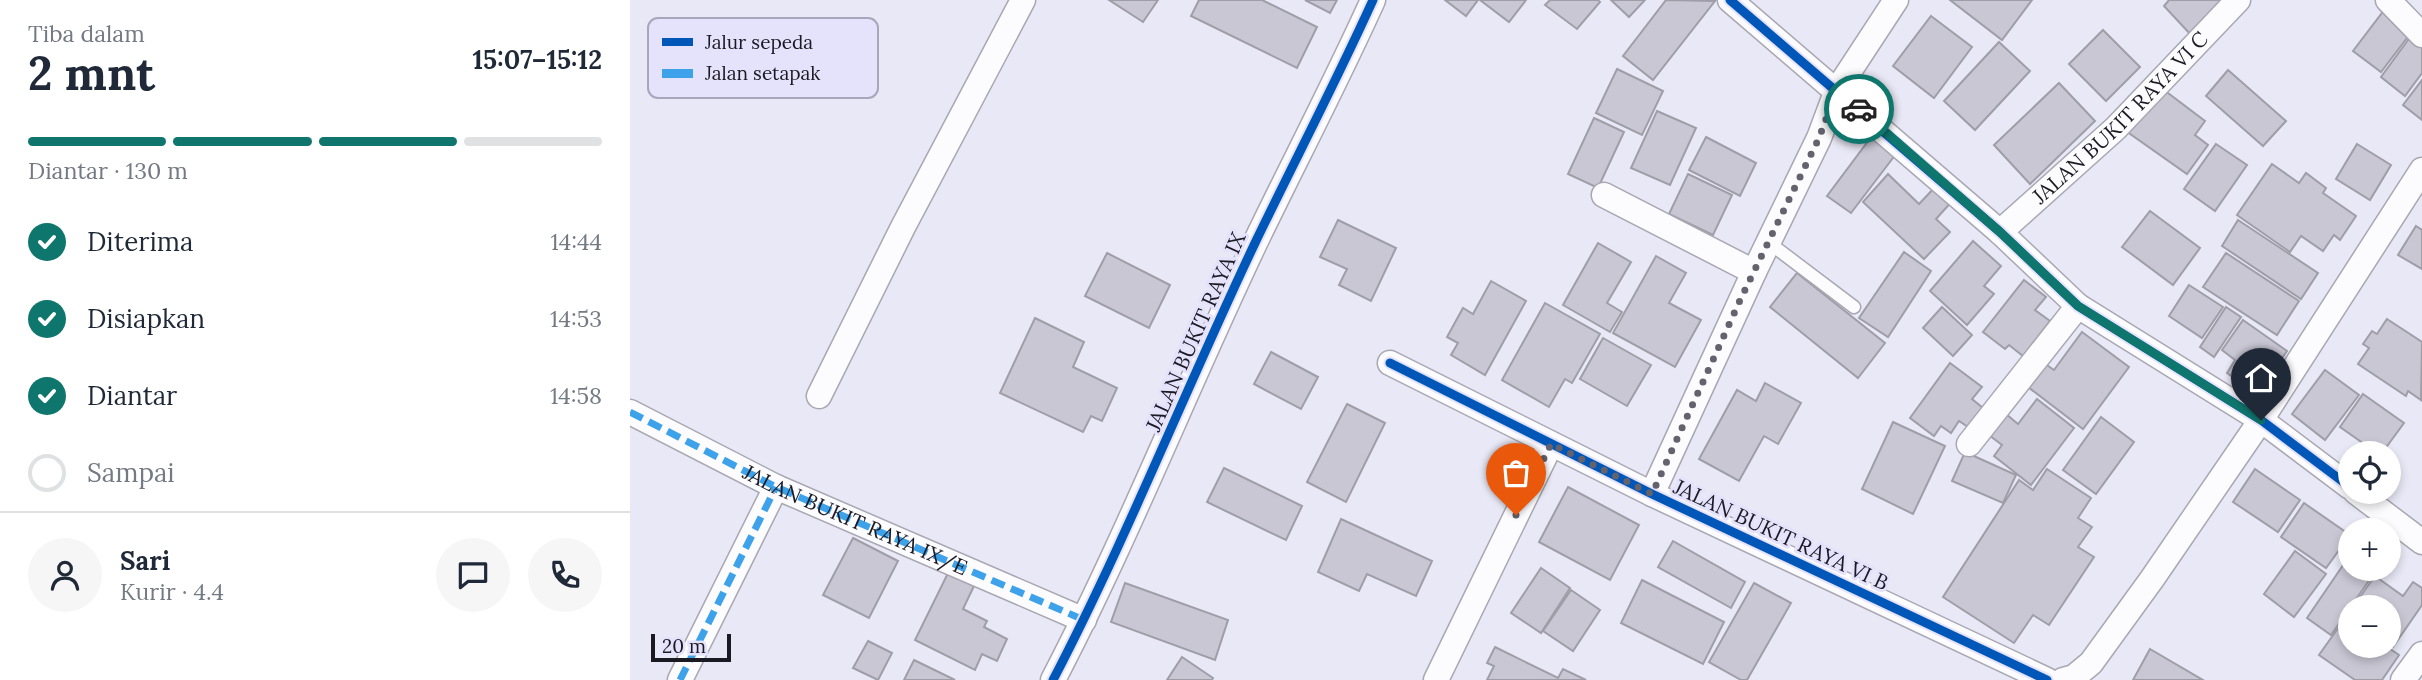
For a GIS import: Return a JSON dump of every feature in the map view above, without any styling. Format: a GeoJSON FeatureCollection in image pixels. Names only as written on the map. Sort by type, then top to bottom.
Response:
{"type":"FeatureCollection","features":[{"type":"Feature","properties":{"kind":"street"},"geometry":{"type":"LineString","coordinates":[[819,396],[903,227],[1023,0]]}},
{"type":"Feature","properties":{"kind":"street","name":"JALAN BUKIT RAYA IX"},"geometry":{"type":"LineString","coordinates":[[1053,680],[1084,620],[1255,243],[1340,74],[1373,0]]}},
{"type":"Feature","properties":{"kind":"street"},"geometry":{"type":"LineString","coordinates":[[1730,0],[2000,232],[2078,306],[2261,420],[2338,478]]}},
{"type":"Feature","properties":{"kind":"street"},"geometry":{"type":"LineString","coordinates":[[1652,494],[1819,138],[1837,90],[1896,0]]}},
{"type":"Feature","properties":{"kind":"street","name":"JALAN BUKIT RAYA VI C"},"geometry":{"type":"LineString","coordinates":[[2000,232],[2116,128],[2238,0]]}},
{"type":"Feature","properties":{"kind":"street"},"geometry":{"type":"LineString","coordinates":[[2388,0],[2422,35]]}},
{"type":"Feature","properties":{"kind":"street"},"geometry":{"type":"LineString","coordinates":[[2063,680],[2074,677],[2091,663],[2261,420],[2422,170]]}},
{"type":"Feature","properties":{"kind":"street"},"geometry":{"type":"LineString","coordinates":[[1604,195],[1754,272]]}},
{"type":"Feature","properties":{"kind":"street"},"geometry":{"type":"LineString","coordinates":[[1969,444],[2078,306]]}},
{"type":"Feature","properties":{"kind":"street","name":"JALAN BUKIT RAYA VI B"},"geometry":{"type":"LineString","coordinates":[[1390,363],[1652,494],[2047,680]]}},
{"type":"Feature","properties":{"kind":"street","name":"JALAN BUKIT RAYA IX/E"},"geometry":{"type":"LineString","coordinates":[[630,412],[776,487],[1084,620]]}},
{"type":"Feature","properties":{"kind":"street"},"geometry":{"type":"LineString","coordinates":[[1436,680],[1551,444]]}},
{"type":"Feature","properties":{"kind":"street"},"geometry":{"type":"LineString","coordinates":[[680,680],[776,487]]}},
{"type":"Feature","properties":{"kind":"street"},"geometry":{"type":"LineString","coordinates":[[2372,504],[2422,542]]}},
{"type":"Feature","properties":{"kind":"street"},"geometry":{"type":"LineString","coordinates":[[2403,680],[2422,654]]}},
{"type":"Feature","properties":{"kind":"lane"},"geometry":{"type":"LineString","coordinates":[[1768,242],[1854,307]]}},
{"type":"Feature","properties":{"kind":"building"},"geometry":{"type":"Polygon","coordinates":[[[1109,0],[1158,0],[1143,22],[1109,0]]]}},
{"type":"Feature","properties":{"kind":"building"},"geometry":{"type":"Polygon","coordinates":[[[1199,0],[1262,0],[1317,27],[1297,68],[1191,16],[1199,0]]]}},
{"type":"Feature","properties":{"kind":"building"},"geometry":{"type":"Polygon","coordinates":[[[1305,0],[1337,0],[1330,13],[1305,0]]]}},
{"type":"Feature","properties":{"kind":"building"},"geometry":{"type":"Polygon","coordinates":[[[1445,0],[1478,0],[1466,16],[1445,0]]]}},
{"type":"Feature","properties":{"kind":"building"},"geometry":{"type":"Polygon","coordinates":[[[1480,0],[1526,0],[1509,22],[1480,0]]]}},
{"type":"Feature","properties":{"kind":"building"},"geometry":{"type":"Polygon","coordinates":[[[1550,0],[1600,2],[1577,29],[1545,5],[1550,0]]]}},
{"type":"Feature","properties":{"kind":"building"},"geometry":{"type":"Polygon","coordinates":[[[1611,0],[1645,0],[1629,17],[1611,0]]]}},
{"type":"Feature","properties":{"kind":"building"},"geometry":{"type":"Polygon","coordinates":[[[1666,0],[1715,1],[1653,80],[1623,56],[1666,0]]]}},
{"type":"Feature","properties":{"kind":"building"},"geometry":{"type":"Polygon","coordinates":[[[1950,0],[2032,0],[2002,40],[1950,0]]]}},
{"type":"Feature","properties":{"kind":"building"},"geometry":{"type":"Polygon","coordinates":[[[2169,0],[2230,0],[2192,36],[2164,6],[2169,0]]]}},
{"type":"Feature","properties":{"kind":"building"},"geometry":{"type":"Polygon","coordinates":[[[2385,9],[2413,30],[2381,72],[2353,51],[2385,9]]]}},
{"type":"Feature","properties":{"kind":"building"},"geometry":{"type":"Polygon","coordinates":[[[1931,16],[1972,47],[1934,98],[1893,66],[1931,16]]]}},
{"type":"Feature","properties":{"kind":"building"},"geometry":{"type":"Polygon","coordinates":[[[2103,30],[2140,67],[2106,101],[2069,64],[2103,30]]]}},
{"type":"Feature","properties":{"kind":"building"},"geometry":{"type":"Polygon","coordinates":[[[2411,36],[2422,45],[2422,73],[2405,96],[2381,77],[2411,36]]]}},
{"type":"Feature","properties":{"kind":"building"},"geometry":{"type":"Polygon","coordinates":[[[1999,42],[2030,71],[1975,130],[1944,101],[1999,42]]]}},
{"type":"Feature","properties":{"kind":"building"},"geometry":{"type":"Polygon","coordinates":[[[1617,69],[1663,91],[1642,135],[1596,113],[1617,69]]]}},
{"type":"Feature","properties":{"kind":"building"},"geometry":{"type":"Polygon","coordinates":[[[2228,70],[2286,121],[2263,146],[2206,96],[2228,70]]]}},
{"type":"Feature","properties":{"kind":"building"},"geometry":{"type":"Polygon","coordinates":[[[2422,80],[2422,120],[2403,105],[2422,80]]]}},
{"type":"Feature","properties":{"kind":"building"},"geometry":{"type":"Polygon","coordinates":[[[2059,83],[2095,121],[2030,184],[1994,145],[2059,83]]]}},
{"type":"Feature","properties":{"kind":"building"},"geometry":{"type":"Polygon","coordinates":[[[2160,87],[2205,121],[2195,135],[2208,145],[2187,174],[2126,131],[2160,87]]]}},
{"type":"Feature","properties":{"kind":"building"},"geometry":{"type":"Polygon","coordinates":[[[1657,111],[1696,128],[1670,185],[1631,168],[1657,111]]]}},
{"type":"Feature","properties":{"kind":"building"},"geometry":{"type":"Polygon","coordinates":[[[1594,118],[1624,132],[1598,188],[1568,174],[1594,118]]]}},
{"type":"Feature","properties":{"kind":"building"},"geometry":{"type":"Polygon","coordinates":[[[1875,132],[1899,150],[1851,213],[1827,196],[1875,132]]]}},
{"type":"Feature","properties":{"kind":"building"},"geometry":{"type":"Polygon","coordinates":[[[1706,137],[1756,163],[1740,196],[1689,170],[1706,137]]]}},
{"type":"Feature","properties":{"kind":"building"},"geometry":{"type":"Polygon","coordinates":[[[2216,144],[2247,165],[2215,211],[2184,189],[2216,144]]]}},
{"type":"Feature","properties":{"kind":"building"},"geometry":{"type":"Polygon","coordinates":[[[2357,144],[2391,165],[2370,200],[2336,179],[2357,144]]]}},
{"type":"Feature","properties":{"kind":"building"},"geometry":{"type":"Polygon","coordinates":[[[2272,164],[2299,183],[2306,173],[2326,188],[2323,193],[2356,216],[2340,240],[2334,235],[2323,251],[2301,236],[2290,252],[2237,215],[2272,164]]]}},
{"type":"Feature","properties":{"kind":"building"},"geometry":{"type":"Polygon","coordinates":[[[1688,174],[1732,195],[1713,235],[1669,214],[1688,174]]]}},
{"type":"Feature","properties":{"kind":"building"},"geometry":{"type":"Polygon","coordinates":[[[1888,174],[1919,204],[1938,184],[1954,199],[1936,219],[1950,232],[1924,259],[1863,202],[1888,174]]]}},
{"type":"Feature","properties":{"kind":"building"},"geometry":{"type":"Polygon","coordinates":[[[2150,211],[2200,248],[2173,285],[2122,247],[2150,211]]]}},
{"type":"Feature","properties":{"kind":"building"},"geometry":{"type":"Polygon","coordinates":[[[1338,220],[1396,248],[1371,301],[1339,285],[1347,269],[1320,257],[1338,220]]]}},
{"type":"Feature","properties":{"kind":"building"},"geometry":{"type":"Polygon","coordinates":[[[2238,220],[2318,273],[2301,299],[2222,246],[2238,220]]]}},
{"type":"Feature","properties":{"kind":"building"},"geometry":{"type":"Polygon","coordinates":[[[2416,226],[2422,230],[2422,269],[2398,255],[2416,226]]]}},
{"type":"Feature","properties":{"kind":"building"},"geometry":{"type":"Polygon","coordinates":[[[1973,241],[2001,266],[1984,286],[1994,294],[1967,325],[1930,291],[1973,241]]]}},
{"type":"Feature","properties":{"kind":"building"},"geometry":{"type":"Polygon","coordinates":[[[1598,243],[1631,262],[1607,303],[1622,312],[1610,332],[1563,305],[1598,243]]]}},
{"type":"Feature","properties":{"kind":"building"},"geometry":{"type":"Polygon","coordinates":[[[1904,252],[1931,271],[1888,337],[1859,318],[1904,252]]]}},
{"type":"Feature","properties":{"kind":"building"},"geometry":{"type":"Polygon","coordinates":[[[1107,253],[1170,285],[1149,328],[1085,296],[1107,253]]]}},
{"type":"Feature","properties":{"kind":"building"},"geometry":{"type":"Polygon","coordinates":[[[2226,253],[2299,301],[2277,335],[2203,287],[2226,253]]]}},
{"type":"Feature","properties":{"kind":"building"},"geometry":{"type":"Polygon","coordinates":[[[1656,256],[1686,273],[1669,303],[1701,320],[1675,367],[1613,333],[1656,256]]]}},
{"type":"Feature","properties":{"kind":"building"},"geometry":{"type":"Polygon","coordinates":[[[1797,273],[1885,343],[1858,378],[1770,307],[1797,273]]]}},
{"type":"Feature","properties":{"kind":"building"},"geometry":{"type":"Polygon","coordinates":[[[2024,280],[2046,297],[2035,310],[2050,321],[2023,356],[2009,345],[2005,349],[1983,332],[2024,280]]]}},
{"type":"Feature","properties":{"kind":"building"},"geometry":{"type":"Polygon","coordinates":[[[1491,281],[1526,301],[1485,375],[1451,355],[1458,343],[1447,337],[1463,308],[1473,314],[1491,281]]]}},
{"type":"Feature","properties":{"kind":"building"},"geometry":{"type":"Polygon","coordinates":[[[2189,285],[2223,307],[2202,338],[2169,316],[2189,285]]]}},
{"type":"Feature","properties":{"kind":"building"},"geometry":{"type":"Polygon","coordinates":[[[1545,303],[1600,334],[1572,383],[1565,379],[1549,407],[1502,380],[1545,303]]]}},
{"type":"Feature","properties":{"kind":"building"},"geometry":{"type":"Polygon","coordinates":[[[1942,307],[1972,335],[1953,356],[1923,328],[1942,307]]]}},
{"type":"Feature","properties":{"kind":"building"},"geometry":{"type":"Polygon","coordinates":[[[2226,307],[2241,317],[2214,357],[2200,347],[2226,307]]]}},
{"type":"Feature","properties":{"kind":"building"},"geometry":{"type":"Polygon","coordinates":[[[1035,318],[1084,342],[1073,367],[1117,388],[1102,421],[1091,416],[1083,432],[1000,393],[1035,318]]]}},
{"type":"Feature","properties":{"kind":"building"},"geometry":{"type":"Polygon","coordinates":[[[2387,319],[2422,342],[2421,400],[2408,391],[2406,396],[2358,364],[2369,348],[2363,344],[2372,331],[2377,334],[2387,319]]]}},
{"type":"Feature","properties":{"kind":"building"},"geometry":{"type":"Polygon","coordinates":[[[2243,320],[2287,351],[2257,394],[2227,373],[2235,360],[2222,350],[2243,320]]]}},
{"type":"Feature","properties":{"kind":"building"},"geometry":{"type":"Polygon","coordinates":[[[2082,332],[2129,367],[2083,429],[2024,384],[2041,361],[2054,370],[2082,332]]]}},
{"type":"Feature","properties":{"kind":"building"},"geometry":{"type":"Polygon","coordinates":[[[1603,338],[1651,365],[1627,406],[1580,379],[1603,338]]]}},
{"type":"Feature","properties":{"kind":"building"},"geometry":{"type":"Polygon","coordinates":[[[1271,352],[1318,377],[1301,409],[1254,384],[1271,352]]]}},
{"type":"Feature","properties":{"kind":"building"},"geometry":{"type":"Polygon","coordinates":[[[1950,363],[1982,387],[1972,399],[1983,408],[1968,427],[1959,421],[1951,433],[1941,426],[1934,436],[1910,418],[1950,363]]]}},
{"type":"Feature","properties":{"kind":"building"},"geometry":{"type":"Polygon","coordinates":[[[2325,370],[2359,395],[2325,440],[2292,414],[2325,370]]]}},
{"type":"Feature","properties":{"kind":"building"},"geometry":{"type":"Polygon","coordinates":[[[1765,383],[1801,403],[1778,444],[1764,436],[1739,481],[1699,459],[1737,390],[1756,401],[1765,383]]]}},
{"type":"Feature","properties":{"kind":"building"},"geometry":{"type":"Polygon","coordinates":[[[2363,394],[2404,423],[2391,441],[2360,441],[2340,427],[2363,394]]]}},
{"type":"Feature","properties":{"kind":"building"},"geometry":{"type":"Polygon","coordinates":[[[2037,399],[2074,428],[2031,485],[1994,456],[2002,445],[1989,435],[2006,414],[2018,424],[2037,399]]]}},
{"type":"Feature","properties":{"kind":"building"},"geometry":{"type":"Polygon","coordinates":[[[1347,404],[1385,423],[1346,502],[1307,482],[1347,404]]]}},
{"type":"Feature","properties":{"kind":"building"},"geometry":{"type":"Polygon","coordinates":[[[2101,417],[2134,442],[2096,494],[2063,470],[2101,417]]]}},
{"type":"Feature","properties":{"kind":"building"},"geometry":{"type":"Polygon","coordinates":[[[1893,422],[1945,446],[1913,514],[1862,489],[1893,422]]]}},
{"type":"Feature","properties":{"kind":"building"},"geometry":{"type":"Polygon","coordinates":[[[1965,452],[2016,475],[2003,503],[1952,481],[1965,452]]]}},
{"type":"Feature","properties":{"kind":"building"},"geometry":{"type":"Polygon","coordinates":[[[1224,468],[1302,506],[1286,540],[1207,502],[1224,468]]]}},
{"type":"Feature","properties":{"kind":"building"},"geometry":{"type":"Polygon","coordinates":[[[2047,469],[2091,498],[2078,518],[2092,527],[2078,547],[2094,557],[2049,625],[2033,615],[2014,643],[1943,597],[2019,480],[2033,490],[2047,469]]]}},
{"type":"Feature","properties":{"kind":"building"},"geometry":{"type":"Polygon","coordinates":[[[2255,469],[2300,500],[2278,532],[2233,502],[2255,469]]]}},
{"type":"Feature","properties":{"kind":"building"},"geometry":{"type":"Polygon","coordinates":[[[1568,487],[1639,525],[1610,580],[1539,542],[1568,487]]]}},
{"type":"Feature","properties":{"kind":"building"},"geometry":{"type":"Polygon","coordinates":[[[2304,503],[2338,527],[2338,552],[2326,568],[2281,537],[2304,503]]]}},
{"type":"Feature","properties":{"kind":"building"},"geometry":{"type":"Polygon","coordinates":[[[1341,519],[1432,561],[1416,596],[1367,574],[1359,591],[1318,572],[1341,519]]]}},
{"type":"Feature","properties":{"kind":"building"},"geometry":{"type":"Polygon","coordinates":[[[853,538],[898,561],[869,618],[823,595],[853,538]]]}},
{"type":"Feature","properties":{"kind":"building"},"geometry":{"type":"Polygon","coordinates":[[[1673,541],[1745,582],[1731,608],[1658,567],[1673,541]]]}},
{"type":"Feature","properties":{"kind":"building"},"geometry":{"type":"Polygon","coordinates":[[[2295,551],[2326,574],[2294,617],[2264,594],[2295,551]]]}},
{"type":"Feature","properties":{"kind":"building"},"geometry":{"type":"Polygon","coordinates":[[[1541,568],[1570,588],[1541,633],[1511,613],[1541,568]]]}},
{"type":"Feature","properties":{"kind":"building"},"geometry":{"type":"Polygon","coordinates":[[[948,573],[974,586],[963,609],[987,621],[984,627],[1007,639],[997,661],[982,654],[975,670],[915,640],[948,573]]]}},
{"type":"Feature","properties":{"kind":"building"},"geometry":{"type":"Polygon","coordinates":[[[2338,573],[2338,581],[2369,581],[2359,595],[2338,595],[2338,625],[2331,635],[2307,618],[2338,573]]]}},
{"type":"Feature","properties":{"kind":"building"},"geometry":{"type":"Polygon","coordinates":[[[1642,580],[1724,622],[1703,664],[1621,623],[1642,580]]]}},
{"type":"Feature","properties":{"kind":"building"},"geometry":{"type":"Polygon","coordinates":[[[2371,581],[2382,581],[2403,596],[2413,582],[2422,588],[2422,605],[2401,635],[2401,595],[2362,595],[2371,581]]]}},
{"type":"Feature","properties":{"kind":"building"},"geometry":{"type":"Polygon","coordinates":[[[1125,583],[1228,620],[1215,660],[1111,622],[1125,583]]]}},
{"type":"Feature","properties":{"kind":"building"},"geometry":{"type":"Polygon","coordinates":[[[1754,583],[1791,603],[1747,680],[1741,680],[1709,662],[1754,583]]]}},
{"type":"Feature","properties":{"kind":"building"},"geometry":{"type":"Polygon","coordinates":[[[1571,590],[1600,610],[1573,651],[1543,631],[1571,590]]]}},
{"type":"Feature","properties":{"kind":"building"},"geometry":{"type":"Polygon","coordinates":[[[2338,628],[2338,658],[2397,658],[2382,680],[2355,680],[2319,655],[2338,628]]]}},
{"type":"Feature","properties":{"kind":"building"},"geometry":{"type":"Polygon","coordinates":[[[868,641],[892,653],[878,680],[853,668],[868,641]]]}},
{"type":"Feature","properties":{"kind":"building"},"geometry":{"type":"Polygon","coordinates":[[[1495,647],[1558,678],[1563,669],[1586,680],[1487,680],[1494,666],[1487,663],[1495,647]]]}},
{"type":"Feature","properties":{"kind":"building"},"geometry":{"type":"Polygon","coordinates":[[[2150,649],[2203,680],[2133,680],[2150,649]]]}},
{"type":"Feature","properties":{"kind":"building"},"geometry":{"type":"Polygon","coordinates":[[[1182,657],[1213,678],[1212,680],[1167,680],[1182,657]]]}},
{"type":"Feature","properties":{"kind":"building"},"geometry":{"type":"Polygon","coordinates":[[[914,660],[955,680],[904,680],[914,660]]]}},
{"type":"Feature","properties":{"kind":"marked path"},"geometry":{"type":"LineString","coordinates":[[630,412],[776,487],[1084,620]]}},
{"type":"Feature","properties":{"kind":"marked path"},"geometry":{"type":"LineString","coordinates":[[680,680],[776,487]]}},
{"type":"Feature","properties":{"kind":"cycle path"},"geometry":{"type":"LineString","coordinates":[[1053,680],[1131,518],[1255,243],[1373,0]]}},
{"type":"Feature","properties":{"kind":"cycle path"},"geometry":{"type":"LineString","coordinates":[[1730,0],[2000,232],[2078,306],[2261,420],[2338,478]]}},
{"type":"Feature","properties":{"kind":"cycle path"},"geometry":{"type":"LineString","coordinates":[[1390,363],[1652,494],[2047,680]]}},
{"type":"Feature","properties":{"kind":"way so far"},"geometry":{"type":"LineString","coordinates":[[1516,515],[1551,444],[1652,494],[1742,296],[1819,138],[1837,90],[1859,109]]}},
{"type":"Feature","properties":{"kind":"route"},"geometry":{"type":"LineString","coordinates":[[1859,109],[2000,232],[2078,306],[2261,420]]}}]}
